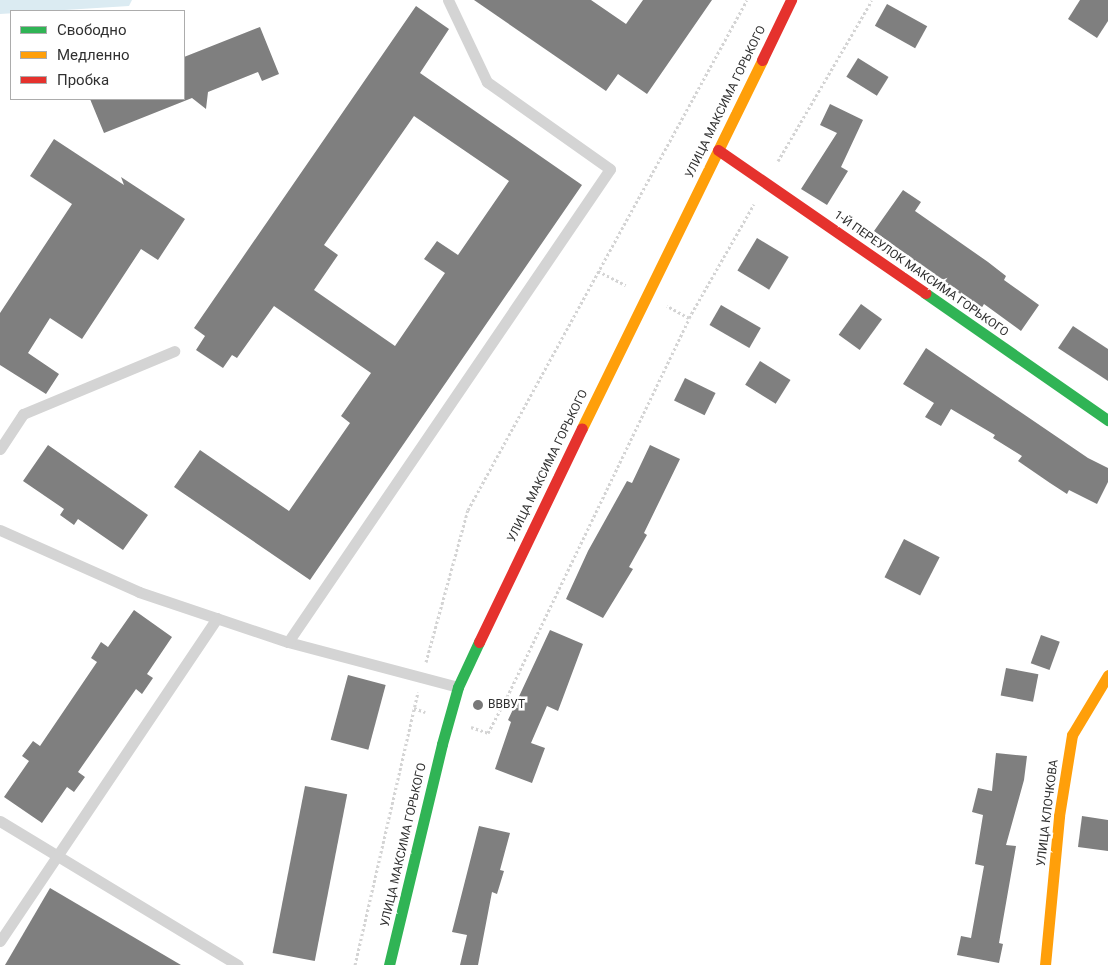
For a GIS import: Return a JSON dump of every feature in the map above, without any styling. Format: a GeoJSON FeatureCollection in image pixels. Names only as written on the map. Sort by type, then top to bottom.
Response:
{"type":"FeatureCollection","features":[{"type":"Feature","properties":{"kind":"main road","name":"УЛИЦА МАКСИМА ГОРЬКОГО"},"geometry":{"type":"LineString","coordinates":[[389,965],[442,744],[458,688],[791,0]]}},
{"type":"Feature","properties":{"kind":"main road","name":"1-Й ПЕРЕУЛОК МАКСИМА ГОРЬКОГО"},"geometry":{"type":"LineString","coordinates":[[718,150],[1108,420]]}},
{"type":"Feature","properties":{"kind":"main road","name":"УЛИЦА КЛОЧКОВА"},"geometry":{"type":"LineString","coordinates":[[1045,965],[1060,816],[1072,735],[1108,674]]}},
{"type":"Feature","properties":{"kind":"lane"},"geometry":{"type":"LineString","coordinates":[[288,642],[610,169],[486,82],[448,0]]}},
{"type":"Feature","properties":{"kind":"lane"},"geometry":{"type":"LineString","coordinates":[[0,449],[23,414],[174,351]]}},
{"type":"Feature","properties":{"kind":"lane"},"geometry":{"type":"LineString","coordinates":[[0,530],[139,592],[288,642],[421,680],[458,688]]}},
{"type":"Feature","properties":{"kind":"lane"},"geometry":{"type":"LineString","coordinates":[[0,941],[55,856],[217,618]]}},
{"type":"Feature","properties":{"kind":"lane"},"geometry":{"type":"LineString","coordinates":[[0,821],[238,965]]}},
{"type":"Feature","properties":{"kind":"path"},"geometry":{"type":"LineString","coordinates":[[355,965],[421,680],[468,510],[747,0]]}},
{"type":"Feature","properties":{"kind":"path"},"geometry":{"type":"LineString","coordinates":[[488,733],[689,318],[872,0]]}},
{"type":"Feature","properties":{"kind":"path"},"geometry":{"type":"LineString","coordinates":[[598,271],[689,318]]}},
{"type":"Feature","properties":{"kind":"shaded area"},"geometry":{"type":"Polygon","coordinates":[[[0,0],[132,0],[129,6],[64,10],[10,10],[10,13],[0,14],[0,0]]]}},
{"type":"Feature","properties":{"kind":"building"},"geometry":{"type":"Polygon","coordinates":[[[474,0],[591,0],[626,24],[643,0],[712,0],[647,94],[618,74],[606,91],[474,0]]]}},
{"type":"Feature","properties":{"kind":"building"},"geometry":{"type":"Polygon","coordinates":[[[1080,0],[1108,0],[1108,21],[1097,38],[1068,19],[1080,0]]]}},
{"type":"Feature","properties":{"kind":"building"},"geometry":{"type":"Polygon","coordinates":[[[887,4],[927,26],[915,48],[875,26],[887,4]]]}},
{"type":"Feature","properties":{"kind":"building"},"geometry":{"type":"Polygon","coordinates":[[[416,6],[449,29],[420,73],[582,185],[310,580],[174,487],[200,450],[289,511],[350,423],[341,416],[371,373],[274,306],[237,358],[232,355],[223,368],[196,350],[205,336],[194,328],[416,6]],[[414,116],[324,245],[338,255],[314,290],[395,346],[445,273],[424,259],[437,241],[458,255],[509,181],[414,116]]]}},
{"type":"Feature","properties":{"kind":"building"},"geometry":{"type":"Polygon","coordinates":[[[260,27],[279,74],[262,81],[258,72],[208,92],[206,109],[192,98],[104,133],[90,100],[185,100],[185,57],[260,27]]]}},
{"type":"Feature","properties":{"kind":"building"},"geometry":{"type":"Polygon","coordinates":[[[858,58],[889,77],[877,96],[846,77],[858,58]]]}},
{"type":"Feature","properties":{"kind":"building"},"geometry":{"type":"Polygon","coordinates":[[[830,104],[863,120],[841,167],[848,171],[827,205],[801,189],[837,133],[820,125],[830,104]]]}},
{"type":"Feature","properties":{"kind":"building"},"geometry":{"type":"Polygon","coordinates":[[[54,139],[124,185],[121,177],[185,219],[158,260],[141,249],[82,339],[50,318],[28,353],[59,374],[46,394],[0,365],[0,313],[72,204],[30,176],[54,139]]]}},
{"type":"Feature","properties":{"kind":"building"},"geometry":{"type":"Polygon","coordinates":[[[903,190],[921,202],[915,211],[988,262],[1006,276],[1004,280],[1039,305],[1021,331],[984,304],[981,309],[874,231],[903,190]]]}},
{"type":"Feature","properties":{"kind":"building"},"geometry":{"type":"Polygon","coordinates":[[[757,238],[789,257],[769,290],[737,271],[757,238]]]}},
{"type":"Feature","properties":{"kind":"building"},"geometry":{"type":"Polygon","coordinates":[[[861,304],[882,319],[860,350],[839,335],[861,304]]]}},
{"type":"Feature","properties":{"kind":"building"},"geometry":{"type":"Polygon","coordinates":[[[721,305],[761,328],[749,348],[710,325],[721,305]]]}},
{"type":"Feature","properties":{"kind":"building"},"geometry":{"type":"Polygon","coordinates":[[[1073,326],[1108,349],[1108,381],[1058,348],[1073,326]]]}},
{"type":"Feature","properties":{"kind":"building"},"geometry":{"type":"Polygon","coordinates":[[[926,348],[1088,458],[1108,468],[1108,482],[1097,504],[1069,490],[1067,494],[1050,483],[1018,461],[1022,456],[993,438],[995,435],[951,409],[941,426],[925,417],[934,403],[903,384],[926,348]]]}},
{"type":"Feature","properties":{"kind":"building"},"geometry":{"type":"Polygon","coordinates":[[[760,361],[791,380],[776,404],[745,385],[760,361]]]}},
{"type":"Feature","properties":{"kind":"building"},"geometry":{"type":"Polygon","coordinates":[[[685,378],[716,393],[705,415],[674,400],[685,378]]]}},
{"type":"Feature","properties":{"kind":"building"},"geometry":{"type":"Polygon","coordinates":[[[48,445],[148,515],[123,550],[78,519],[74,525],[60,515],[64,509],[23,481],[48,445]]]}},
{"type":"Feature","properties":{"kind":"building"},"geometry":{"type":"Polygon","coordinates":[[[650,445],[680,459],[644,533],[647,535],[629,567],[633,569],[603,618],[566,599],[588,551],[627,481],[632,483],[650,445]]]}},
{"type":"Feature","properties":{"kind":"building"},"geometry":{"type":"Polygon","coordinates":[[[904,539],[940,557],[920,595],[884,577],[904,539]]]}},
{"type":"Feature","properties":{"kind":"building"},"geometry":{"type":"Polygon","coordinates":[[[134,610],[172,637],[147,674],[153,678],[142,694],[136,689],[78,772],[85,777],[74,792],[67,787],[42,823],[4,797],[29,761],[22,756],[33,741],[40,746],[97,662],[91,658],[101,642],[108,647],[134,610]]]}},
{"type":"Feature","properties":{"kind":"building"},"geometry":{"type":"Polygon","coordinates":[[[550,630],[583,644],[558,711],[547,706],[531,743],[545,748],[532,783],[495,769],[511,722],[508,720],[550,630]]]}},
{"type":"Feature","properties":{"kind":"building"},"geometry":{"type":"Polygon","coordinates":[[[1041,635],[1060,642],[1050,670],[1031,663],[1041,635]]]}},
{"type":"Feature","properties":{"kind":"building"},"geometry":{"type":"Polygon","coordinates":[[[1006,668],[1038,674],[1033,702],[1001,695],[1006,668]]]}},
{"type":"Feature","properties":{"kind":"building"},"geometry":{"type":"Polygon","coordinates":[[[348,675],[386,685],[368,750],[331,740],[348,675]]]}},
{"type":"Feature","properties":{"kind":"building"},"geometry":{"type":"Polygon","coordinates":[[[996,753],[1027,756],[1024,780],[1006,845],[1016,846],[999,943],[1003,944],[999,963],[957,955],[961,936],[971,938],[984,866],[975,864],[983,815],[972,812],[978,788],[992,791],[996,753]]]}},
{"type":"Feature","properties":{"kind":"building"},"geometry":{"type":"Polygon","coordinates":[[[305,786],[347,794],[315,961],[273,953],[305,786]]]}},
{"type":"Feature","properties":{"kind":"building"},"geometry":{"type":"Polygon","coordinates":[[[1082,816],[1108,820],[1108,851],[1078,847],[1082,816]]]}},
{"type":"Feature","properties":{"kind":"building"},"geometry":{"type":"Polygon","coordinates":[[[479,826],[510,833],[500,870],[504,871],[497,894],[492,892],[478,965],[460,965],[467,935],[452,932],[479,826]]]}},
{"type":"Feature","properties":{"kind":"building"},"geometry":{"type":"Polygon","coordinates":[[[50,888],[181,965],[5,965],[50,888]]]}},
{"type":"Feature","properties":{"kind":"traffic: fast"},"geometry":{"type":"LineString","coordinates":[[925,293],[1108,420]]}},
{"type":"Feature","properties":{"kind":"traffic: fast"},"geometry":{"type":"LineString","coordinates":[[389,965],[442,744],[458,687],[479,642]]}},
{"type":"Feature","properties":{"kind":"traffic: slow"},"geometry":{"type":"LineString","coordinates":[[582,428],[762,60]]}},
{"type":"Feature","properties":{"kind":"traffic: slow"},"geometry":{"type":"LineString","coordinates":[[1045,965],[1059,816],[1072,735],[1108,675]]}},
{"type":"Feature","properties":{"kind":"traffic: jam"},"geometry":{"type":"LineString","coordinates":[[762,60],[791,0]]}},
{"type":"Feature","properties":{"kind":"traffic: jam"},"geometry":{"type":"LineString","coordinates":[[718,150],[925,293]]}},
{"type":"Feature","properties":{"kind":"traffic: jam"},"geometry":{"type":"LineString","coordinates":[[479,642],[582,428]]}},
{"type":"Feature","properties":{"kind":"place","name":"ВВВУТ"},"geometry":{"type":"Point","coordinates":[478,705]}}]}
